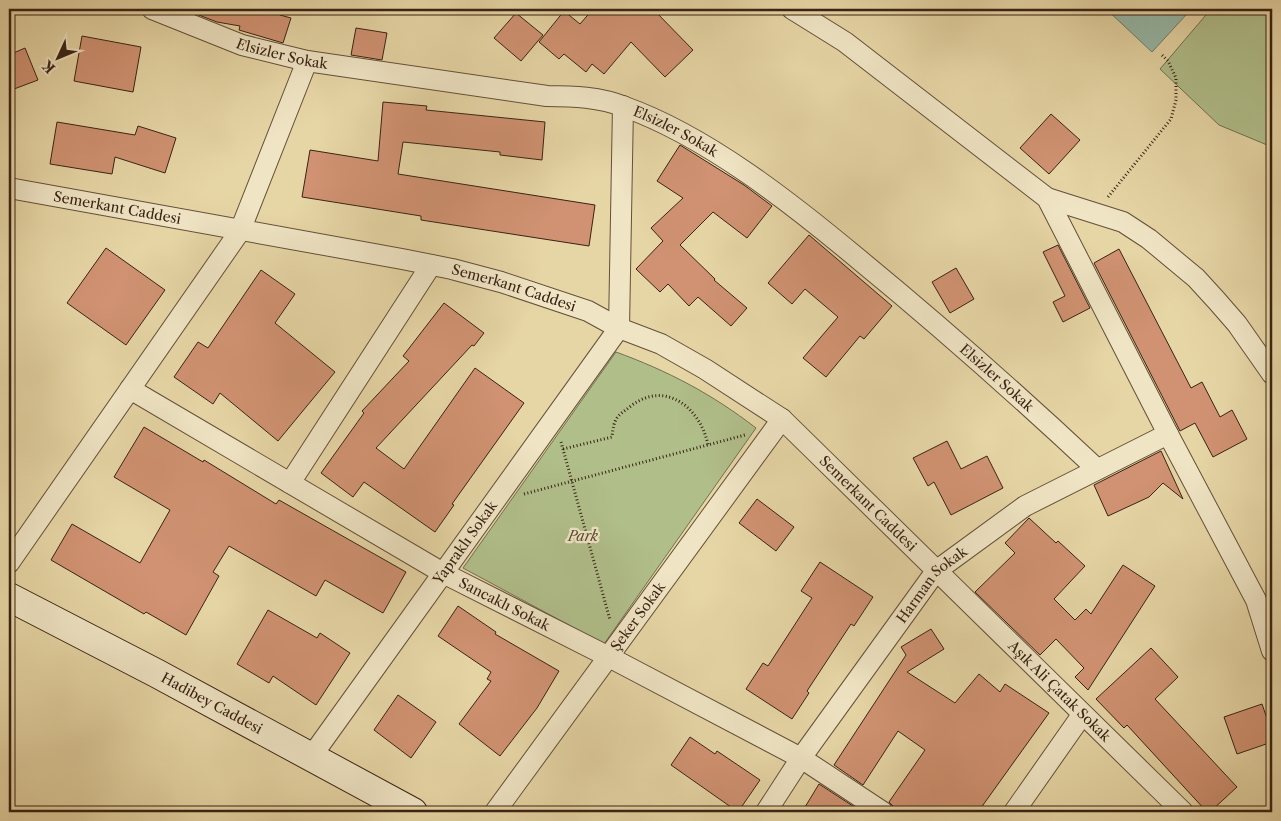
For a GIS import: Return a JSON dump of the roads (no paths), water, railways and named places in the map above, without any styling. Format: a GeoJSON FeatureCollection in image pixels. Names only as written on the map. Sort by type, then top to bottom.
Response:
{"type":"FeatureCollection","features":[{"type":"Feature","properties":{"kind":"main road","name":"Hadibey Caddesi"},"geometry":{"type":"LineString","coordinates":[[9,596],[413,812]]}},
{"type":"Feature","properties":{"kind":"street","name":"Elsizler Sokak"},"geometry":{"type":"LineString","coordinates":[[152,9],[242,45],[307,61],[547,96],[586,98],[623,106],[641,113],[692,138],[740,169],[817,225],[962,346],[1097,469]]}},
{"type":"Feature","properties":{"kind":"street"},"geometry":{"type":"LineString","coordinates":[[792,9],[845,42],[1047,198],[1123,222],[1149,239],[1190,273],[1217,301],[1237,324],[1272,374]]}},
{"type":"Feature","properties":{"kind":"street"},"geometry":{"type":"LineString","coordinates":[[9,562],[240,231],[307,61]]}},
{"type":"Feature","properties":{"kind":"street"},"geometry":{"type":"LineString","coordinates":[[619,328],[623,106]]}},
{"type":"Feature","properties":{"kind":"street","name":"Semerkant Caddesi"},"geometry":{"type":"LineString","coordinates":[[9,188],[432,265],[501,282],[588,311],[619,328],[661,344],[706,368],[779,423],[936,571]]}},
{"type":"Feature","properties":{"kind":"street"},"geometry":{"type":"LineString","coordinates":[[1047,198],[1168,434],[1264,605],[1272,652]]}},
{"type":"Feature","properties":{"kind":"street"},"geometry":{"type":"LineString","coordinates":[[290,483],[432,265]]}},
{"type":"Feature","properties":{"kind":"street","name":"Yapraklı Sokak"},"geometry":{"type":"LineString","coordinates":[[311,757],[619,328]]}},
{"type":"Feature","properties":{"kind":"street","name":"Sancaklı Sokak"},"geometry":{"type":"LineString","coordinates":[[130,389],[443,573],[613,651],[801,758],[883,812]]}},
{"type":"Feature","properties":{"kind":"street","name":"Şeker Sokak"},"geometry":{"type":"LineString","coordinates":[[495,812],[779,423]]}},
{"type":"Feature","properties":{"kind":"street","name":"Harman Sokak"},"geometry":{"type":"LineString","coordinates":[[766,812],[801,758],[936,571],[1025,506],[1168,434]]}},
{"type":"Feature","properties":{"kind":"street","name":"Aşık Ali Çatak Sokak"},"geometry":{"type":"LineString","coordinates":[[936,571],[1183,812]]}},
{"type":"Feature","properties":{"kind":"street"},"geometry":{"type":"LineString","coordinates":[[1014,812],[1082,715]]}},
{"type":"Feature","properties":{"kind":"park label","name":"Park"},"geometry":{"type":"Point","coordinates":[583,536]}}]}
